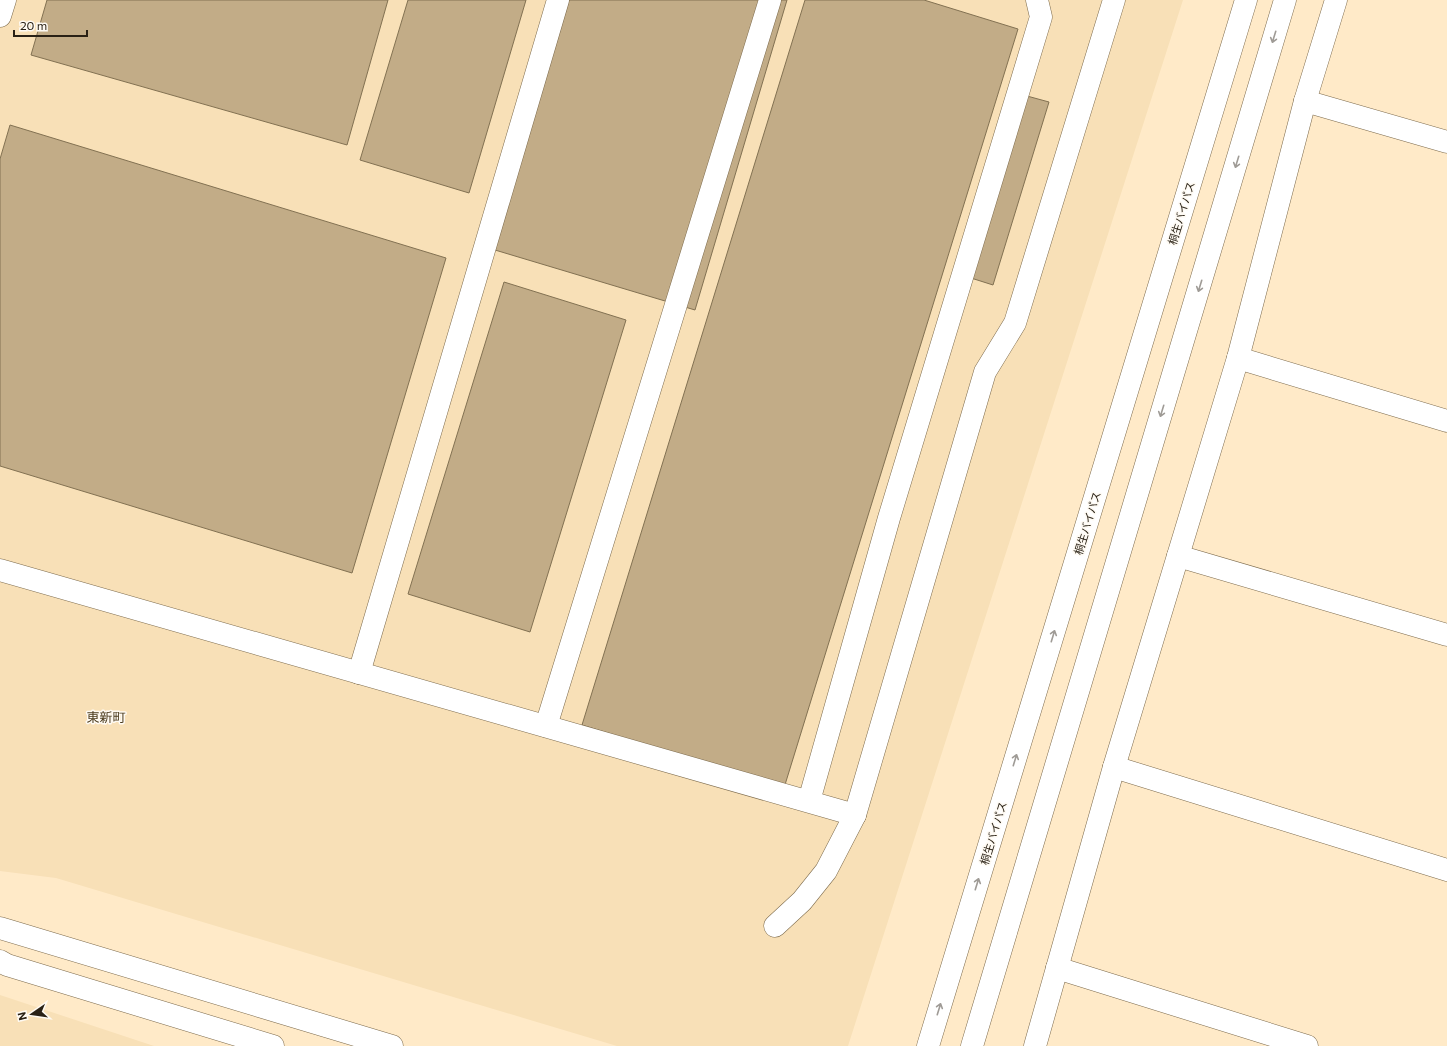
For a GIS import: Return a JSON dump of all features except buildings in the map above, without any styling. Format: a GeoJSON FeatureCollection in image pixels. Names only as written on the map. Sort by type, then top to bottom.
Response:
{"type":"FeatureCollection","features":[{"type":"Feature","properties":{"kind":"main road"},"geometry":{"type":"LineString","coordinates":[[0,16],[5,0]]}},
{"type":"Feature","properties":{"kind":"main road"},"geometry":{"type":"LineString","coordinates":[[359,673],[558,0]]}},
{"type":"Feature","properties":{"kind":"main road"},"geometry":{"type":"LineString","coordinates":[[546,726],[770,0]]}},
{"type":"Feature","properties":{"kind":"main road"},"geometry":{"type":"LineString","coordinates":[[809,802],[889,518],[1041,18],[1037,0]]}},
{"type":"Feature","properties":{"kind":"main road"},"geometry":{"type":"LineString","coordinates":[[775,926],[802,901],[826,871],[855,815],[985,372],[1015,324],[1114,0]]}},
{"type":"Feature","properties":{"kind":"main road","name":"桐生バイパス"},"geometry":{"type":"LineString","coordinates":[[928,1046],[1246,0]]}},
{"type":"Feature","properties":{"kind":"main road"},"geometry":{"type":"LineString","coordinates":[[972,1046],[1285,0]]}},
{"type":"Feature","properties":{"kind":"main road"},"geometry":{"type":"LineString","coordinates":[[1035,1046],[1114,767],[1238,358],[1305,101],[1336,0]]}},
{"type":"Feature","properties":{"kind":"main road"},"geometry":{"type":"LineString","coordinates":[[1305,101],[1447,142]]}},
{"type":"Feature","properties":{"kind":"main road"},"geometry":{"type":"LineString","coordinates":[[1238,358],[1447,421]]}},
{"type":"Feature","properties":{"kind":"main road"},"geometry":{"type":"LineString","coordinates":[[1178,556],[1447,635]]}},
{"type":"Feature","properties":{"kind":"main road"},"geometry":{"type":"LineString","coordinates":[[0,570],[855,815]]}},
{"type":"Feature","properties":{"kind":"main road"},"geometry":{"type":"LineString","coordinates":[[1114,767],[1447,870]]}},
{"type":"Feature","properties":{"kind":"main road"},"geometry":{"type":"LineString","coordinates":[[0,928],[392,1046]]}},
{"type":"Feature","properties":{"kind":"main road"},"geometry":{"type":"LineString","coordinates":[[0,961],[14,967],[273,1046]]}},
{"type":"Feature","properties":{"kind":"main road"},"geometry":{"type":"LineString","coordinates":[[1057,968],[1307,1046]]}},
{"type":"Feature","properties":{"kind":"shaded area"},"geometry":{"type":"Polygon","coordinates":[[[0,0],[1183,0],[848,1046],[617,1046],[56,878],[0,871],[0,0]]]}},
{"type":"Feature","properties":{"kind":"shaded area"},"geometry":{"type":"Polygon","coordinates":[[[0,995],[154,1046],[0,1046],[0,995]]]}},
{"type":"Feature","properties":{"kind":"district","name":"東新町"},"geometry":{"type":"Point","coordinates":[106,717]}}]}
